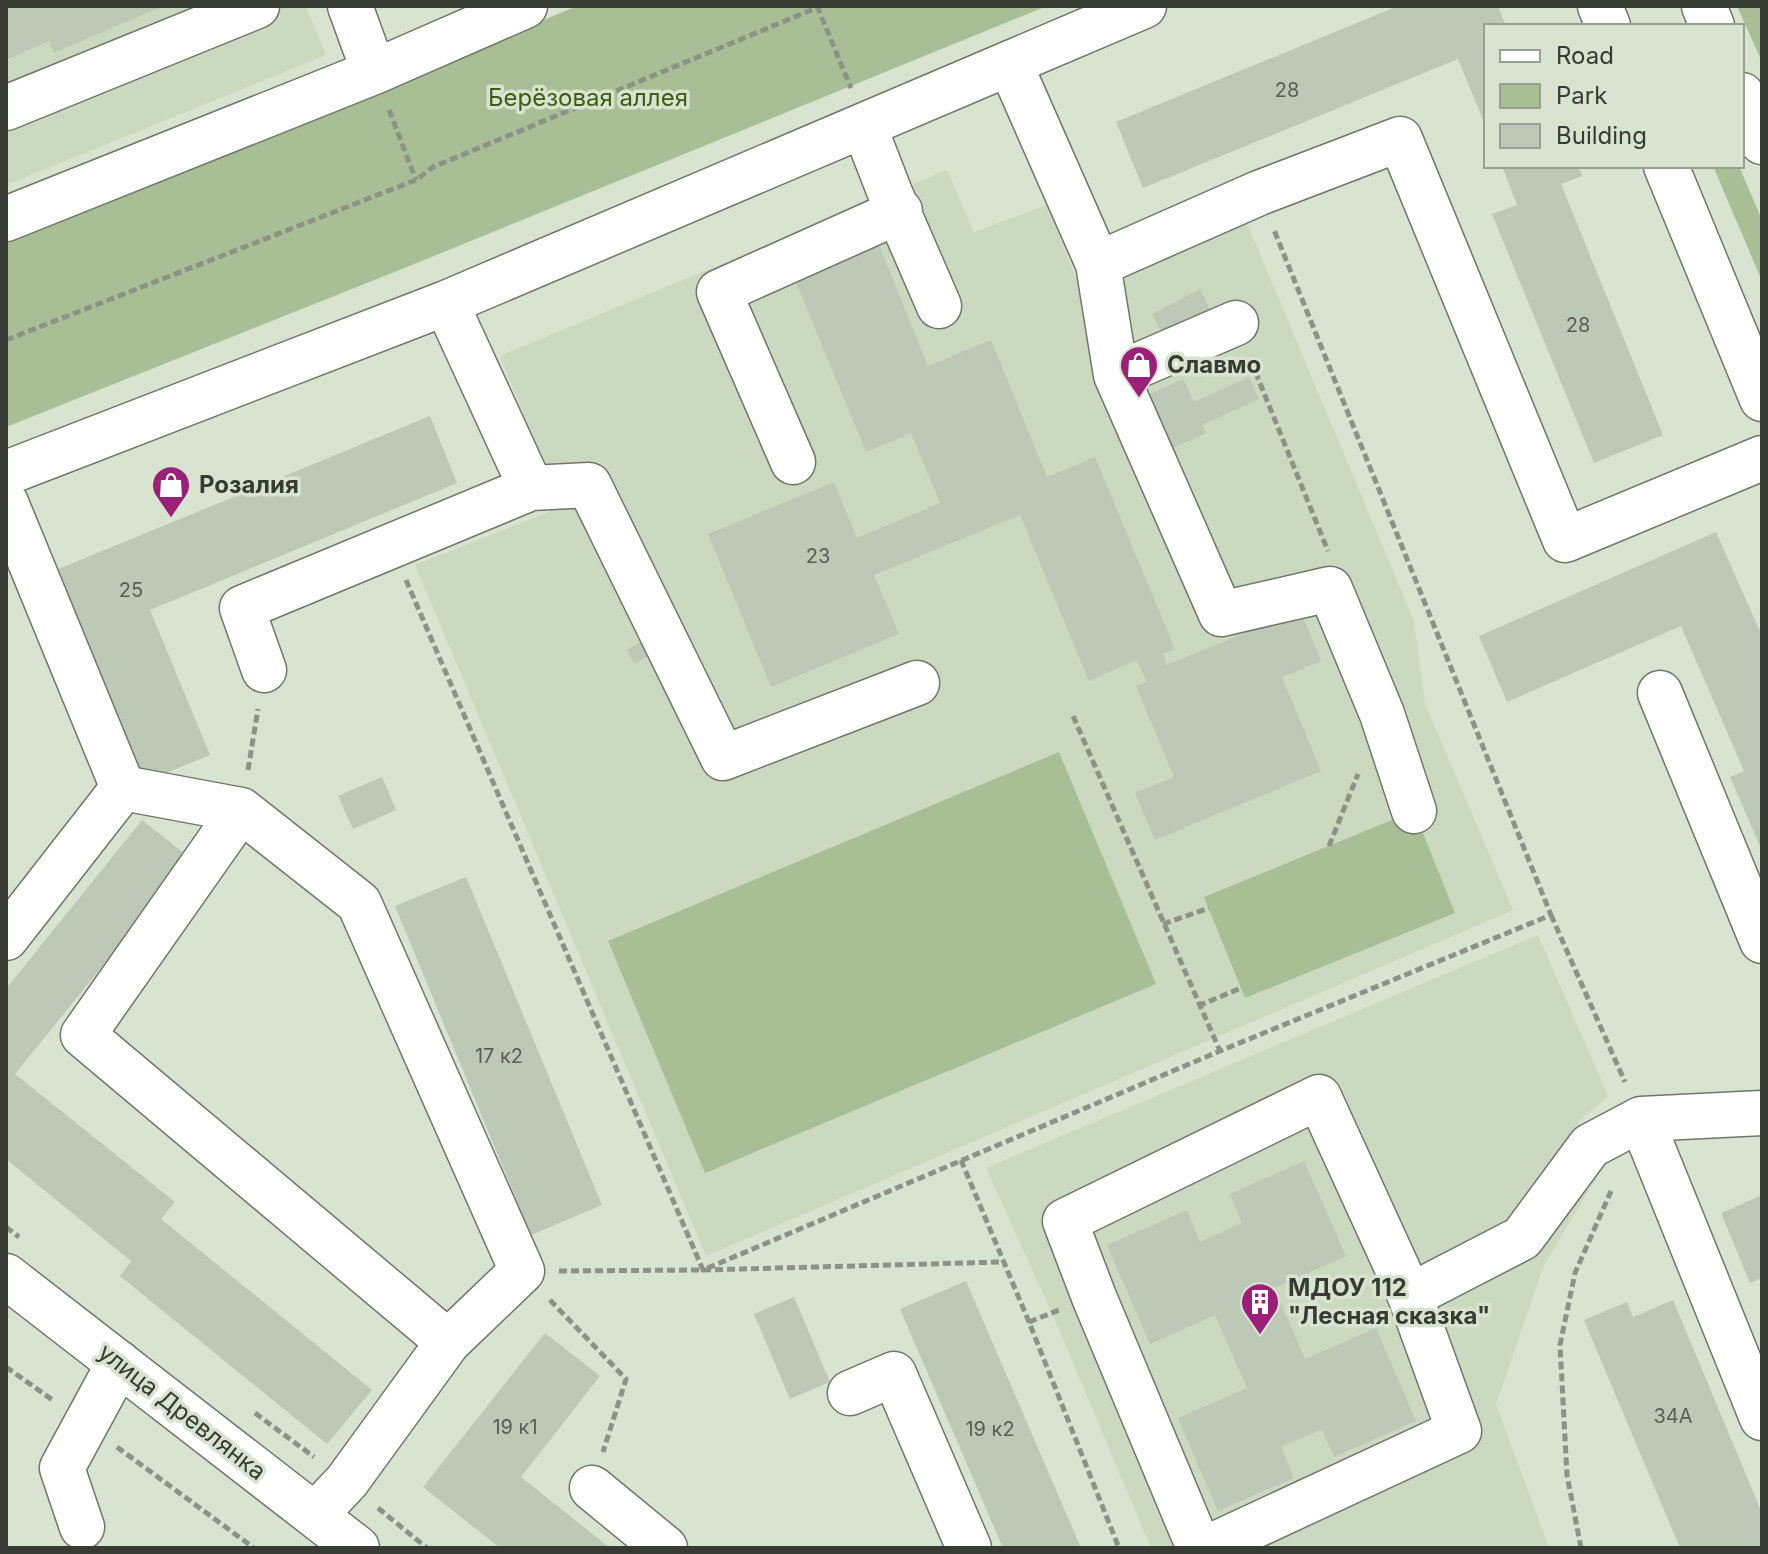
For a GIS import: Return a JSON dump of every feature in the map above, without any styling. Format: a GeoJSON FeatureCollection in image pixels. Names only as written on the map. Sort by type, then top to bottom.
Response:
{"type":"FeatureCollection","features":[{"type":"Feature","properties":{"kind":"street"},"geometry":{"type":"LineString","coordinates":[[6,108],[257,6]]}},
{"type":"Feature","properties":{"kind":"street"},"geometry":{"type":"LineString","coordinates":[[350,6],[374,72]]}},
{"type":"Feature","properties":{"kind":"street"},"geometry":{"type":"LineString","coordinates":[[6,219],[374,72],[525,6]]}},
{"type":"Feature","properties":{"kind":"street"},"geometry":{"type":"LineString","coordinates":[[6,473],[446,303],[1144,6]]}},
{"type":"Feature","properties":{"kind":"street"},"geometry":{"type":"LineString","coordinates":[[1010,64],[1098,264],[1116,375],[1221,614],[1330,589],[1382,714],[1414,811]]}},
{"type":"Feature","properties":{"kind":"street"},"geometry":{"type":"LineString","coordinates":[[1744,100],[1762,142]]}},
{"type":"Feature","properties":{"kind":"street"},"geometry":{"type":"LineString","coordinates":[[864,126],[939,306]]}},
{"type":"Feature","properties":{"kind":"street"},"geometry":{"type":"LineString","coordinates":[[1098,264],[1259,193],[1400,139],[1565,540],[1762,458]]}},
{"type":"Feature","properties":{"kind":"street"},"geometry":{"type":"LineString","coordinates":[[1667,168],[1762,399]]}},
{"type":"Feature","properties":{"kind":"street"},"geometry":{"type":"LineString","coordinates":[[793,462],[719,292],[900,211]]}},
{"type":"Feature","properties":{"kind":"street"},"geometry":{"type":"LineString","coordinates":[[446,303],[531,488]]}},
{"type":"Feature","properties":{"kind":"street"},"geometry":{"type":"LineString","coordinates":[[1116,375],[1236,323]]}},
{"type":"Feature","properties":{"kind":"street"},"geometry":{"type":"LineString","coordinates":[[264,670],[242,608],[531,488],[589,485],[723,758],[917,683]]}},
{"type":"Feature","properties":{"kind":"street"},"geometry":{"type":"LineString","coordinates":[[6,503],[123,788]]}},
{"type":"Feature","properties":{"kind":"street"},"geometry":{"type":"LineString","coordinates":[[1660,693],[1762,941]]}},
{"type":"Feature","properties":{"kind":"street"},"geometry":{"type":"LineString","coordinates":[[123,788],[241,810],[359,903],[522,1271],[448,1342],[347,1481],[315,1515]]}},
{"type":"Feature","properties":{"kind":"street"},"geometry":{"type":"LineString","coordinates":[[6,938],[123,788]]}},
{"type":"Feature","properties":{"kind":"street"},"geometry":{"type":"LineString","coordinates":[[241,810],[83,1035],[448,1342]]}},
{"type":"Feature","properties":{"kind":"street"},"geometry":{"type":"LineString","coordinates":[[1199,1548],[1065,1221],[1319,1097],[1410,1296],[1459,1431],[1207,1548]]}},
{"type":"Feature","properties":{"kind":"street"},"geometry":{"type":"LineString","coordinates":[[1410,1296],[1522,1238],[1590,1146],[1641,1119],[1762,1113]]}},
{"type":"Feature","properties":{"kind":"street"},"geometry":{"type":"LineString","coordinates":[[1641,1119],[1762,1418]]}},
{"type":"Feature","properties":{"kind":"street","name":"улица Древлянка"},"geometry":{"type":"LineString","coordinates":[[6,1276],[357,1548]]}},
{"type":"Feature","properties":{"kind":"street"},"geometry":{"type":"LineString","coordinates":[[82,1527],[62,1468],[119,1363]]}},
{"type":"Feature","properties":{"kind":"street"},"geometry":{"type":"LineString","coordinates":[[850,1393],[894,1374],[969,1548]]}},
{"type":"Feature","properties":{"kind":"street"},"geometry":{"type":"LineString","coordinates":[[592,1488],[665,1548]]}},
{"type":"Feature","properties":{"kind":"path"},"geometry":{"type":"LineString","coordinates":[[6,340],[416,180],[433,167],[819,6],[864,126]]}},
{"type":"Feature","properties":{"kind":"path"},"geometry":{"type":"LineString","coordinates":[[374,72],[416,180]]}},
{"type":"Feature","properties":{"kind":"path"},"geometry":{"type":"LineString","coordinates":[[1259,193],[1551,915],[1641,1119]]}},
{"type":"Feature","properties":{"kind":"path"},"geometry":{"type":"LineString","coordinates":[[1236,323],[1334,566],[1330,589]]}},
{"type":"Feature","properties":{"kind":"path"},"geometry":{"type":"LineString","coordinates":[[391,546],[703,1270]]}},
{"type":"Feature","properties":{"kind":"path"},"geometry":{"type":"LineString","coordinates":[[241,810],[264,670]]}},
{"type":"Feature","properties":{"kind":"path"},"geometry":{"type":"LineString","coordinates":[[1073,716],[1220,1051]]}},
{"type":"Feature","properties":{"kind":"path"},"geometry":{"type":"LineString","coordinates":[[1329,846],[1358,772]]}},
{"type":"Feature","properties":{"kind":"path"},"geometry":{"type":"LineString","coordinates":[[1163,924],[1209,908]]}},
{"type":"Feature","properties":{"kind":"path"},"geometry":{"type":"LineString","coordinates":[[703,1270],[1551,915]]}},
{"type":"Feature","properties":{"kind":"path"},"geometry":{"type":"LineString","coordinates":[[1198,1006],[1241,988]]}},
{"type":"Feature","properties":{"kind":"path"},"geometry":{"type":"LineString","coordinates":[[961,1160],[1119,1548]]}},
{"type":"Feature","properties":{"kind":"path"},"geometry":{"type":"LineString","coordinates":[[1581,1548],[1567,1475],[1560,1345],[1575,1273],[1611,1189]]}},
{"type":"Feature","properties":{"kind":"path"},"geometry":{"type":"LineString","coordinates":[[522,1271],[1002,1262]]}},
{"type":"Feature","properties":{"kind":"path"},"geometry":{"type":"LineString","coordinates":[[522,1271],[626,1379],[592,1488]]}},
{"type":"Feature","properties":{"kind":"path"},"geometry":{"type":"LineString","coordinates":[[6,1367],[254,1548]]}},
{"type":"Feature","properties":{"kind":"path"},"geometry":{"type":"LineString","coordinates":[[347,1481],[427,1548]]}},
{"type":"Feature","properties":{"kind":"shaded area"},"geometry":{"type":"Polygon","coordinates":[[[6,6],[306,6],[326,55],[6,185],[6,6]]]}},
{"type":"Feature","properties":{"kind":"shaded area"},"geometry":{"type":"Polygon","coordinates":[[[947,170],[974,232],[1047,205],[1081,291],[1247,223],[1414,621],[1425,704],[1513,910],[706,1256],[415,565],[561,507],[500,356],[947,170]]]}},
{"type":"Feature","properties":{"kind":"shaded area"},"geometry":{"type":"Polygon","coordinates":[[[1538,935],[1608,1096],[1578,1122],[1601,1170],[1544,1265],[1496,1404],[1549,1548],[1151,1548],[1052,1313],[986,1168],[1538,935]]]}},
{"type":"Feature","properties":{"kind":"green space","name":"Берёзовая аллея"},"geometry":{"type":"Polygon","coordinates":[[[577,6],[1047,6],[6,427],[6,240],[301,122],[577,6]]]}},
{"type":"Feature","properties":{"kind":"green space"},"geometry":{"type":"Polygon","coordinates":[[[1737,6],[1762,6],[1762,62],[1737,6]]]}},
{"type":"Feature","properties":{"kind":"green space"},"geometry":{"type":"Polygon","coordinates":[[[1714,168],[1740,168],[1762,220],[1762,281],[1714,168]]]}},
{"type":"Feature","properties":{"kind":"green space"},"geometry":{"type":"Polygon","coordinates":[[[1059,752],[1156,984],[705,1173],[608,941],[1059,752]]]}},
{"type":"Feature","properties":{"kind":"green space"},"geometry":{"type":"Polygon","coordinates":[[[1414,811],[1455,913],[1245,998],[1204,897],[1414,811]]]}},
{"type":"Feature","properties":{"kind":"building"},"geometry":{"type":"Polygon","coordinates":[[[6,6],[163,6],[54,53],[49,41],[6,60],[6,6]]]}},
{"type":"Feature","properties":{"kind":"building"},"geometry":{"type":"Polygon","coordinates":[[[1398,6],[1498,6],[1505,24],[1484,24],[1484,122],[1458,59],[1143,188],[1116,122],[1398,6]]]}},
{"type":"Feature","properties":{"kind":"building"},"geometry":{"type":"Polygon","coordinates":[[[1503,168],[1579,168],[1582,176],[1561,184],[1663,435],[1594,463],[1492,214],[1517,205],[1503,168]]]}},
{"type":"Feature","properties":{"kind":"building"},"geometry":{"type":"Polygon","coordinates":[[[879,245],[928,366],[991,340],[1047,477],[1095,457],[1175,649],[1163,654],[1167,665],[1300,610],[1321,661],[1282,677],[1321,771],[1155,840],[1135,793],[1174,777],[1136,686],[1147,682],[1137,660],[1089,681],[1020,515],[874,575],[899,634],[771,687],[708,534],[834,482],[857,538],[940,503],[911,433],[866,452],[795,280],[879,245]]]}},
{"type":"Feature","properties":{"kind":"building"},"geometry":{"type":"Polygon","coordinates":[[[1200,289],[1214,318],[1166,342],[1152,314],[1200,289]]]}},
{"type":"Feature","properties":{"kind":"building"},"geometry":{"type":"Polygon","coordinates":[[[1249,377],[1259,399],[1202,425],[1206,433],[1163,453],[1139,399],[1183,379],[1194,402],[1249,377]]]}},
{"type":"Feature","properties":{"kind":"building"},"geometry":{"type":"Polygon","coordinates":[[[430,416],[457,483],[150,610],[210,755],[144,782],[56,570],[430,416]]]}},
{"type":"Feature","properties":{"kind":"building"},"geometry":{"type":"Polygon","coordinates":[[[1716,532],[1762,636],[1762,851],[1730,777],[1744,771],[1681,626],[1507,702],[1479,636],[1716,532]]]}},
{"type":"Feature","properties":{"kind":"building"},"geometry":{"type":"Polygon","coordinates":[[[649,637],[655,653],[634,663],[627,650],[649,637]]]}},
{"type":"Feature","properties":{"kind":"building"},"geometry":{"type":"Polygon","coordinates":[[[382,777],[396,810],[353,829],[338,796],[382,777]]]}},
{"type":"Feature","properties":{"kind":"building"},"geometry":{"type":"Polygon","coordinates":[[[142,820],[190,858],[15,1074],[175,1202],[161,1219],[372,1390],[327,1444],[120,1276],[131,1261],[6,1159],[6,989],[142,820]]]}},
{"type":"Feature","properties":{"kind":"building"},"geometry":{"type":"Polygon","coordinates":[[[466,877],[602,1205],[531,1235],[395,906],[466,877]]]}},
{"type":"Feature","properties":{"kind":"building","name":"МДОУ 112 \"Лесная сказка\""},"geometry":{"type":"Polygon","coordinates":[[[1304,1161],[1346,1256],[1274,1288],[1305,1359],[1376,1328],[1416,1421],[1334,1457],[1322,1429],[1281,1447],[1294,1478],[1218,1511],[1178,1418],[1247,1388],[1215,1315],[1150,1344],[1107,1245],[1187,1210],[1200,1242],[1242,1223],[1230,1194],[1304,1161]]]}},
{"type":"Feature","properties":{"kind":"building"},"geometry":{"type":"Polygon","coordinates":[[[1762,1195],[1762,1278],[1750,1283],[1721,1213],[1762,1195]]]}},
{"type":"Feature","properties":{"kind":"building"},"geometry":{"type":"Polygon","coordinates":[[[966,1281],[1081,1548],[1003,1548],[900,1309],[966,1281]]]}},
{"type":"Feature","properties":{"kind":"building"},"geometry":{"type":"Polygon","coordinates":[[[794,1297],[830,1382],[790,1399],[754,1314],[794,1297]]]}},
{"type":"Feature","properties":{"kind":"building"},"geometry":{"type":"Polygon","coordinates":[[[1673,1300],[1762,1513],[1762,1548],[1680,1548],[1584,1320],[1627,1302],[1633,1317],[1673,1300]]]}},
{"type":"Feature","properties":{"kind":"building"},"geometry":{"type":"Polygon","coordinates":[[[545,1333],[600,1376],[521,1477],[610,1548],[500,1548],[423,1487],[545,1333]]]}},
{"type":"Feature","properties":{"kind":"place","name":"Славмо"},"geometry":{"type":"Point","coordinates":[1139,399]}},
{"type":"Feature","properties":{"kind":"place","name":"Розалия"},"geometry":{"type":"Point","coordinates":[171,519]}},
{"type":"Feature","properties":{"kind":"place","name":"МДОУ 112 \"Лесная сказка\""},"geometry":{"type":"Point","coordinates":[1260,1336]}}]}
